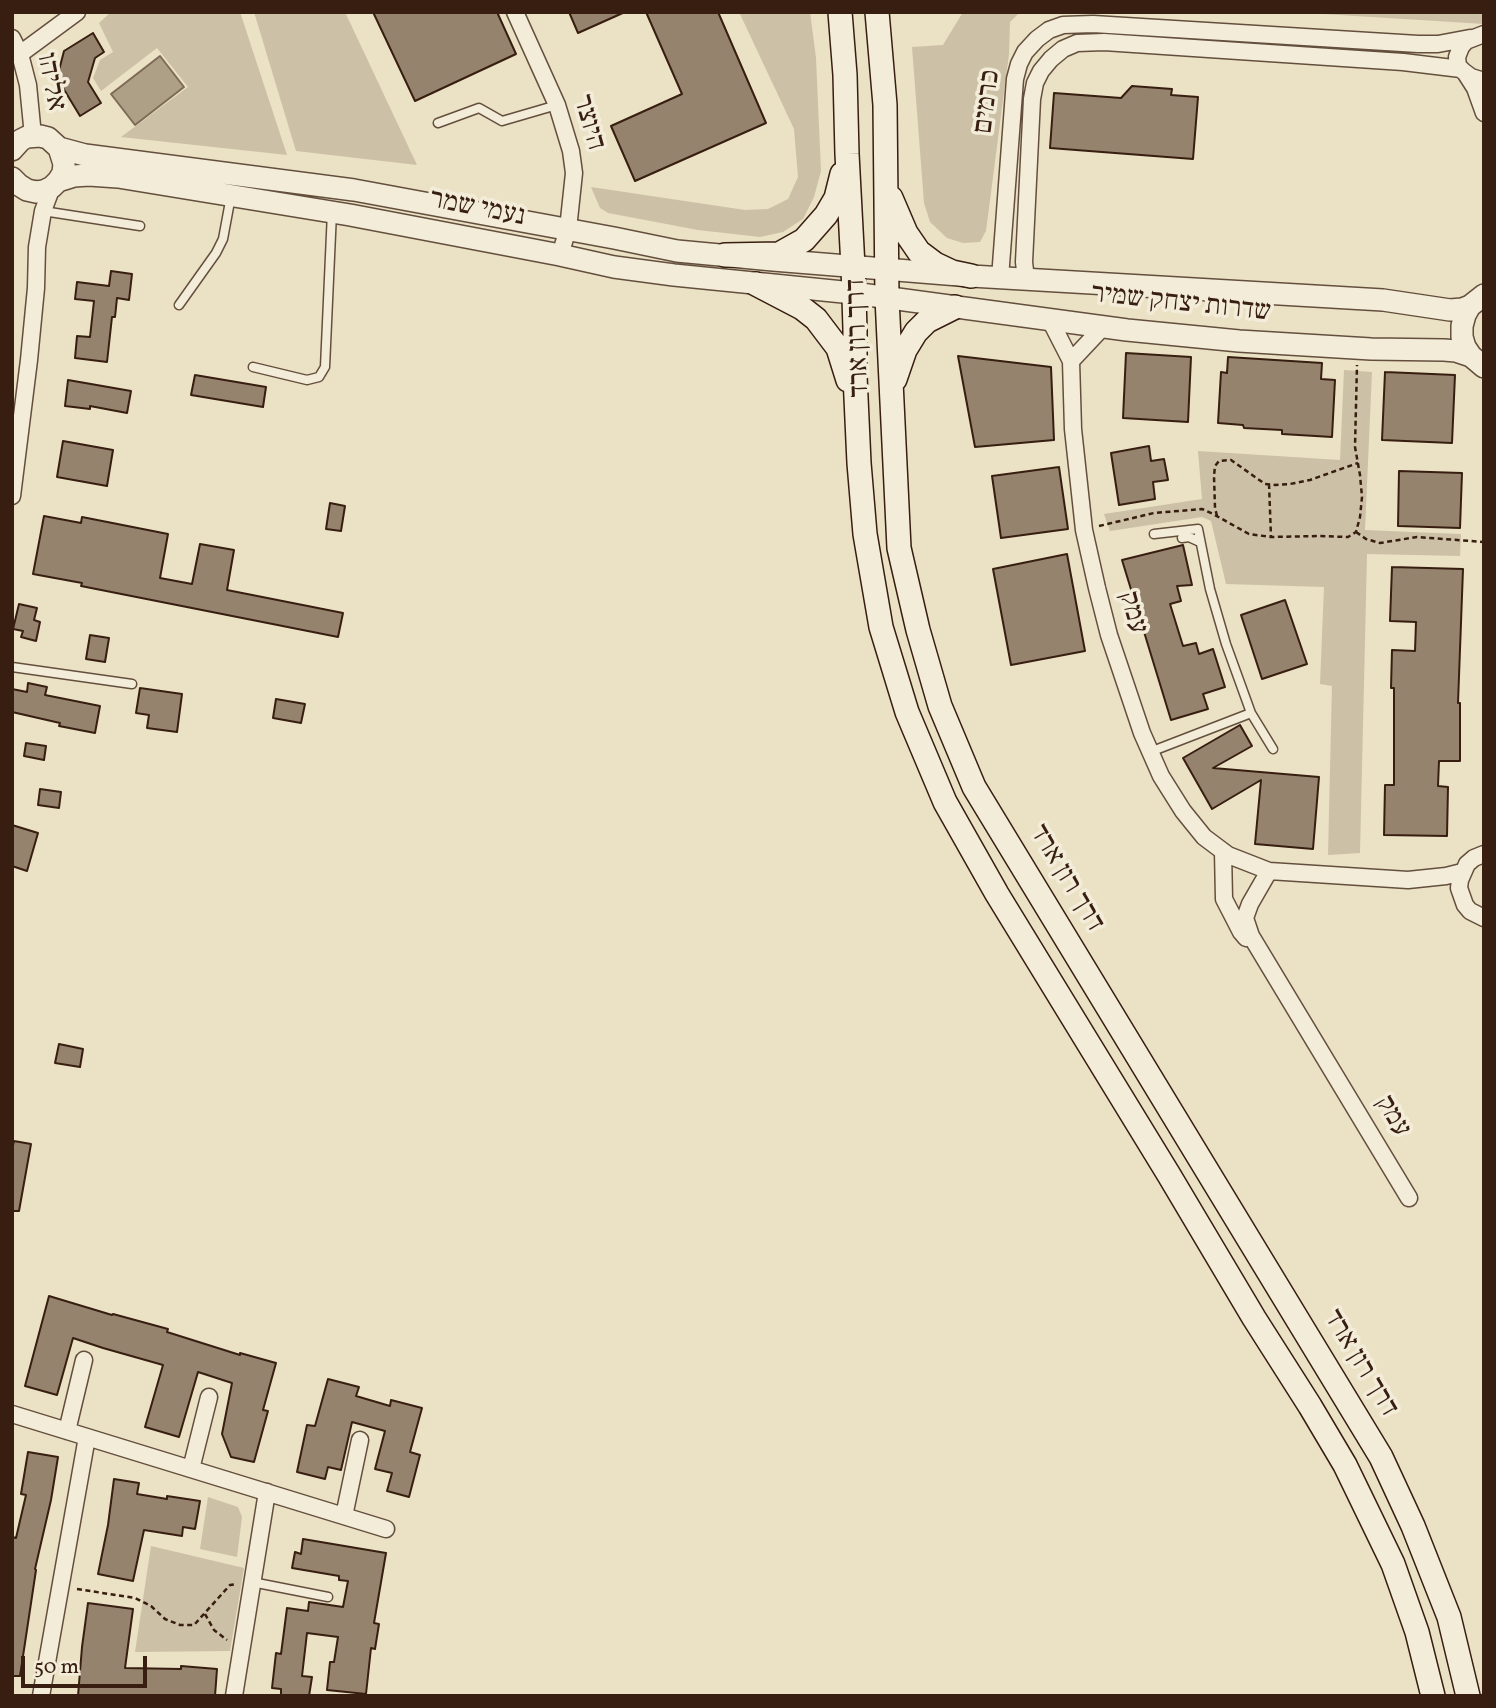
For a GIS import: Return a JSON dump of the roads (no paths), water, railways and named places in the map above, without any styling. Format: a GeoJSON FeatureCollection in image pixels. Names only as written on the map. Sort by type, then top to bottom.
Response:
{"type":"FeatureCollection","features":[{"type":"Feature","properties":{"kind":"main road","name":"דרך רון ארד"},"geometry":{"type":"LineString","coordinates":[[840,12],[853,267],[856,402],[865,534],[881,627],[907,712],[945,802],[997,894],[1345,1465],[1393,1564],[1417,1632],[1433,1696]]}},
{"type":"Feature","properties":{"kind":"main road","name":"דרך רון ארד"},"geometry":{"type":"LineString","coordinates":[[877,12],[885,105],[887,298],[900,548],[918,630],[940,706],[974,787],[1381,1457],[1413,1525],[1449,1617],[1468,1696]]}},
{"type":"Feature","properties":{"kind":"main road"},"geometry":{"type":"LineString","coordinates":[[724,255],[779,254],[804,240],[826,215],[836,198],[847,154]]}},
{"type":"Feature","properties":{"kind":"main road"},"geometry":{"type":"LineString","coordinates":[[886,186],[906,233],[919,252],[952,272],[971,276]]}},
{"type":"Feature","properties":{"kind":"main road"},"geometry":{"type":"LineString","coordinates":[[756,284],[802,308],[826,330],[838,348],[856,402]]}},
{"type":"Feature","properties":{"kind":"main road"},"geometry":{"type":"LineString","coordinates":[[892,389],[899,365],[916,332],[928,321],[955,307]]}},
{"type":"Feature","properties":{"kind":"street"},"geometry":{"type":"LineString","coordinates":[[20,54],[77,12]]}},
{"type":"Feature","properties":{"kind":"street","name":"היוצר"},"geometry":{"type":"LineString","coordinates":[[515,12],[557,105],[572,151],[574,173],[568,229],[560,255]]}},
{"type":"Feature","properties":{"kind":"street","name":"כרמים"},"geometry":{"type":"LineString","coordinates":[[1000,278],[1015,79],[1025,52],[1037,38],[1049,30],[1063,25],[1093,24],[1418,44],[1437,44],[1477,36]]}},
{"type":"Feature","properties":{"kind":"street"},"geometry":{"type":"LineString","coordinates":[[1477,36],[1463,44],[1458,52],[1458,62],[1475,89],[1484,113]]}},
{"type":"Feature","properties":{"kind":"street","name":"אליהו"},"geometry":{"type":"LineString","coordinates":[[12,38],[20,54],[28,85],[18,144]]}},
{"type":"Feature","properties":{"kind":"street","name":"כרמים"},"geometry":{"type":"LineString","coordinates":[[1026,279],[1024,262],[1032,99],[1041,71],[1063,49],[1077,43],[1104,42],[1403,62],[1463,71],[1484,81]]}},
{"type":"Feature","properties":{"kind":"street","name":"נעמי שמר"},"geometry":{"type":"LineString","coordinates":[[18,144],[48,138],[60,148],[95,157],[354,190],[677,251],[887,270]]}},
{"type":"Feature","properties":{"kind":"street"},"geometry":{"type":"LineString","coordinates":[[37,247],[43,211],[63,173],[60,148]]}},
{"type":"Feature","properties":{"kind":"street","name":"נעמי שמר"},"geometry":{"type":"LineString","coordinates":[[18,184],[36,192],[44,191],[75,176],[118,177],[332,212],[614,267],[887,298]]}},
{"type":"Feature","properties":{"kind":"street"},"geometry":{"type":"LineString","coordinates":[[12,496],[15,451],[31,348],[37,247],[33,210],[18,184]]}},
{"type":"Feature","properties":{"kind":"street","name":"שדרות יצחק שמיר"},"geometry":{"type":"LineString","coordinates":[[887,270],[1383,300],[1450,310],[1462,309],[1477,301]]}},
{"type":"Feature","properties":{"kind":"street","name":"שדרות יצחק שמיר"},"geometry":{"type":"LineString","coordinates":[[887,298],[1103,327],[1239,341],[1456,351],[1477,361]]}},
{"type":"Feature","properties":{"kind":"street"},"geometry":{"type":"LineString","coordinates":[[1477,301],[1465,316],[1462,326],[1465,347],[1477,361]]}},
{"type":"Feature","properties":{"kind":"street","name":"עמק"},"geometry":{"type":"LineString","coordinates":[[1050,320],[1071,360],[1073,429],[1084,530],[1109,635],[1142,733],[1161,776],[1183,811],[1204,837],[1228,855],[1269,871],[1408,880],[1462,872]]}},
{"type":"Feature","properties":{"kind":"street"},"geometry":{"type":"LineString","coordinates":[[1071,360],[1103,327]]}},
{"type":"Feature","properties":{"kind":"street","name":"עמק"},"geometry":{"type":"LineString","coordinates":[[1223,851],[1224,899],[1241,932],[1262,955]]}},
{"type":"Feature","properties":{"kind":"street"},"geometry":{"type":"LineString","coordinates":[[1482,921],[1465,905],[1461,896],[1460,880],[1462,872],[1474,858],[1483,853]]}},
{"type":"Feature","properties":{"kind":"street","name":"עמק"},"geometry":{"type":"LineString","coordinates":[[1269,871],[1245,918],[1251,936],[1409,1198]]}},
{"type":"Feature","properties":{"kind":"street","name":"עמק"},"geometry":{"type":"LineString","coordinates":[[1408,880],[1461,896]]}},
{"type":"Feature","properties":{"kind":"street"},"geometry":{"type":"LineString","coordinates":[[66,1431],[84,1360]]}},
{"type":"Feature","properties":{"kind":"street"},"geometry":{"type":"LineString","coordinates":[[191,1469],[209,1396]]}},
{"type":"Feature","properties":{"kind":"street"},"geometry":{"type":"LineString","coordinates":[[12,1414],[386,1529]]}},
{"type":"Feature","properties":{"kind":"street"},"geometry":{"type":"LineString","coordinates":[[41,1696],[87,1437]]}},
{"type":"Feature","properties":{"kind":"street"},"geometry":{"type":"LineString","coordinates":[[344,1516],[360,1440]]}},
{"type":"Feature","properties":{"kind":"street"},"geometry":{"type":"LineString","coordinates":[[234,1696],[267,1492]]}},
{"type":"Feature","properties":{"kind":"lane"},"geometry":{"type":"LineString","coordinates":[[438,123],[479,108],[502,121],[557,105]]}},
{"type":"Feature","properties":{"kind":"lane"},"geometry":{"type":"LineString","coordinates":[[179,305],[223,239],[231,195]]}},
{"type":"Feature","properties":{"kind":"lane"},"geometry":{"type":"LineString","coordinates":[[43,211],[140,226]]}},
{"type":"Feature","properties":{"kind":"lane"},"geometry":{"type":"LineString","coordinates":[[253,368],[307,380],[319,377],[325,367],[332,212]]}},
{"type":"Feature","properties":{"kind":"lane"},"geometry":{"type":"LineString","coordinates":[[1154,534],[1198,529],[1210,589],[1226,644],[1251,713],[1273,749]]}},
{"type":"Feature","properties":{"kind":"lane"},"geometry":{"type":"LineString","coordinates":[[1182,538],[1189,537],[1200,542]]}},
{"type":"Feature","properties":{"kind":"lane"},"geometry":{"type":"LineString","coordinates":[[12,667],[132,684]]}},
{"type":"Feature","properties":{"kind":"lane"},"geometry":{"type":"LineString","coordinates":[[1150,752],[1251,713]]}},
{"type":"Feature","properties":{"kind":"lane"},"geometry":{"type":"LineString","coordinates":[[252,1582],[328,1597]]}}]}
